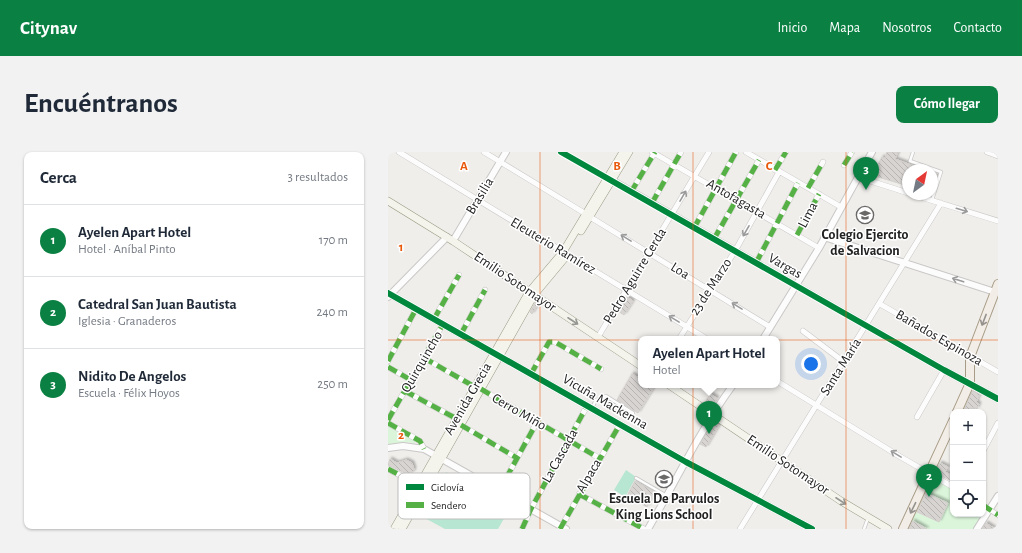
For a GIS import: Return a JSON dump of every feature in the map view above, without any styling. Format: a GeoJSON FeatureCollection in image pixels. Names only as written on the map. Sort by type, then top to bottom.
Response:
{"type":"FeatureCollection","features":[{"type":"Feature","properties":{"kind":"main road","name":"Avenida Grecia"},"geometry":{"type":"LineString","coordinates":[[610,180],[623,152]]}},
{"type":"Feature","properties":{"kind":"main road","name":"Avenida Grecia"},"geometry":{"type":"LineString","coordinates":[[431,473],[531,293],[565,254],[588,215],[629,152]]}},
{"type":"Feature","properties":{"kind":"main road","name":"Emilio Sotomayor"},"geometry":{"type":"LineString","coordinates":[[388,201],[450,239],[638,364]]}},
{"type":"Feature","properties":{"kind":"main road"},"geometry":{"type":"LineString","coordinates":[[958,409],[970,383],[970,357],[996,293],[998,284]]}},
{"type":"Feature","properties":{"kind":"main road","name":"Emilio Sotomayor"},"geometry":{"type":"LineString","coordinates":[[674,388],[868,518],[888,529]]}},
{"type":"Feature","properties":{"kind":"main road"},"geometry":{"type":"LineString","coordinates":[[902,529],[930,473],[950,428]]}},
{"type":"Feature","properties":{"kind":"main road","name":"Avenida Grecia"},"geometry":{"type":"LineString","coordinates":[[428,473],[439,457]]}},
{"type":"Feature","properties":{"kind":"main road","name":"Avenida Grecia"},"geometry":{"type":"LineString","coordinates":[[394,529],[400,519]]}},
{"type":"Feature","properties":{"kind":"main road","name":"Avenida Grecia"},"geometry":{"type":"LineString","coordinates":[[402,529],[407,519]]}},
{"type":"Feature","properties":{"kind":"street","name":"Eleuterio Ramírez"},"geometry":{"type":"LineString","coordinates":[[399,152],[702,336]]}},
{"type":"Feature","properties":{"kind":"street","name":"Loa"},"geometry":{"type":"LineString","coordinates":[[484,152],[650,252],[770,327]]}},
{"type":"Feature","properties":{"kind":"street","name":"Brasilia"},"geometry":{"type":"LineString","coordinates":[[389,295],[450,239],[477,200],[506,152]]}},
{"type":"Feature","properties":{"kind":"street","name":"Vargas"},"geometry":{"type":"LineString","coordinates":[[562,152],[944,370],[998,399]]}},
{"type":"Feature","properties":{"kind":"street"},"geometry":{"type":"LineString","coordinates":[[631,192],[654,152]]}},
{"type":"Feature","properties":{"kind":"street","name":"Antofagasta"},"geometry":{"type":"LineString","coordinates":[[654,152],[778,223],[818,248]]}},
{"type":"Feature","properties":{"kind":"street"},"geometry":{"type":"LineString","coordinates":[[652,203],[681,152]]}},
{"type":"Feature","properties":{"kind":"street","name":"Pedro Aguirre Cerda"},"geometry":{"type":"LineString","coordinates":[[598,337],[709,152]]}},
{"type":"Feature","properties":{"kind":"street"},"geometry":{"type":"LineString","coordinates":[[694,228],[736,152]]}},
{"type":"Feature","properties":{"kind":"street"},"geometry":{"type":"LineString","coordinates":[[746,152],[841,207]]}},
{"type":"Feature","properties":{"kind":"street","name":"23 de Marzo"},"geometry":{"type":"LineString","coordinates":[[681,336],[735,250],[757,211],[786,152]]}},
{"type":"Feature","properties":{"kind":"street"},"geometry":{"type":"LineString","coordinates":[[844,165],[852,152]]}},
{"type":"Feature","properties":{"kind":"street"},"geometry":{"type":"LineString","coordinates":[[765,336],[818,248],[871,152]]}},
{"type":"Feature","properties":{"kind":"street"},"geometry":{"type":"LineString","coordinates":[[987,152],[998,156]]}},
{"type":"Feature","properties":{"kind":"street"},"geometry":{"type":"LineString","coordinates":[[714,239],[759,160]]}},
{"type":"Feature","properties":{"kind":"street"},"geometry":{"type":"LineString","coordinates":[[808,188],[823,162]]}},
{"type":"Feature","properties":{"kind":"street"},"geometry":{"type":"LineString","coordinates":[[858,177],[902,191]]}},
{"type":"Feature","properties":{"kind":"street"},"geometry":{"type":"LineString","coordinates":[[756,262],[798,183]]}},
{"type":"Feature","properties":{"kind":"street","name":"Lima"},"geometry":{"type":"LineString","coordinates":[[797,235],[819,194]]}},
{"type":"Feature","properties":{"kind":"street"},"geometry":{"type":"LineString","coordinates":[[932,200],[998,221]]}},
{"type":"Feature","properties":{"kind":"street","name":"Santa María"},"geometry":{"type":"LineString","coordinates":[[740,529],[816,405],[867,326],[941,203]]}},
{"type":"Feature","properties":{"kind":"street"},"geometry":{"type":"LineString","coordinates":[[824,237],[996,293]]}},
{"type":"Feature","properties":{"kind":"street"},"geometry":{"type":"LineString","coordinates":[[434,319],[459,275]]}},
{"type":"Feature","properties":{"kind":"street","name":"Quirquincho"},"geometry":{"type":"LineString","coordinates":[[461,334],[485,290]]}},
{"type":"Feature","properties":{"kind":"street","name":"Vicuña Mackenna"},"geometry":{"type":"LineString","coordinates":[[389,295],[497,354],[686,462],[812,529]]}},
{"type":"Feature","properties":{"kind":"street","name":"Bañados Espinoza"},"geometry":{"type":"LineString","coordinates":[[880,304],[998,372]]}},
{"type":"Feature","properties":{"kind":"street"},"geometry":{"type":"LineString","coordinates":[[388,361],[416,309]]}},
{"type":"Feature","properties":{"kind":"street","name":"Quirquincho"},"geometry":{"type":"LineString","coordinates":[[388,421],[389,414],[405,391],[443,324]]}},
{"type":"Feature","properties":{"kind":"street"},"geometry":{"type":"LineString","coordinates":[[803,331],[844,362]]}},
{"type":"Feature","properties":{"kind":"street"},"geometry":{"type":"LineString","coordinates":[[531,374],[549,342],[555,342],[601,370]]}},
{"type":"Feature","properties":{"kind":"street","name":"Cerro Miño"},"geometry":{"type":"LineString","coordinates":[[424,358],[599,458]]}},
{"type":"Feature","properties":{"kind":"street"},"geometry":{"type":"LineString","coordinates":[[388,367],[411,380]]}},
{"type":"Feature","properties":{"kind":"street"},"geometry":{"type":"LineString","coordinates":[[917,417],[944,370]]}},
{"type":"Feature","properties":{"kind":"street"},"geometry":{"type":"LineString","coordinates":[[780,383],[950,485]]}},
{"type":"Feature","properties":{"kind":"street"},"geometry":{"type":"LineString","coordinates":[[648,529],[712,413],[731,388]]}},
{"type":"Feature","properties":{"kind":"street"},"geometry":{"type":"LineString","coordinates":[[405,391],[517,458]]}},
{"type":"Feature","properties":{"kind":"street","name":"La Cascada"},"geometry":{"type":"LineString","coordinates":[[531,509],[589,407]]}},
{"type":"Feature","properties":{"kind":"street"},"geometry":{"type":"LineString","coordinates":[[388,421],[420,441],[424,449]]}},
{"type":"Feature","properties":{"kind":"street"},"geometry":{"type":"LineString","coordinates":[[509,473],[537,422]]}},
{"type":"Feature","properties":{"kind":"street"},"geometry":{"type":"LineString","coordinates":[[986,445],[998,423]]}},
{"type":"Feature","properties":{"kind":"street","name":"Alpaca"},"geometry":{"type":"LineString","coordinates":[[562,528],[599,458],[620,424]]}},
{"type":"Feature","properties":{"kind":"street"},"geometry":{"type":"LineString","coordinates":[[388,448],[403,446],[424,449],[467,473]]}},
{"type":"Feature","properties":{"kind":"street"},"geometry":{"type":"LineString","coordinates":[[388,469],[398,474]]}},
{"type":"Feature","properties":{"kind":"street"},"geometry":{"type":"LineString","coordinates":[[579,494],[644,529]]}},
{"type":"Feature","properties":{"kind":"street"},"geometry":{"type":"LineString","coordinates":[[977,529],[998,496]]}},
{"type":"Feature","properties":{"kind":"street"},"geometry":{"type":"LineString","coordinates":[[986,507],[998,515]]}},
{"type":"Feature","properties":{"kind":"street"},"geometry":{"type":"LineString","coordinates":[[531,509],[562,528]]}},
{"type":"Feature","properties":{"kind":"street","name":"La Cascada"},"geometry":{"type":"LineString","coordinates":[[522,529],[526,519]]}},
{"type":"Feature","properties":{"kind":"lane"},"geometry":{"type":"LineString","coordinates":[[913,152],[910,161],[918,164]]}},
{"type":"Feature","properties":{"kind":"lane"},"geometry":{"type":"LineString","coordinates":[[938,171],[941,172],[938,181]]}},
{"type":"Feature","properties":{"kind":"lane"},"geometry":{"type":"LineString","coordinates":[[589,407],[596,400],[606,396],[633,413]]}},
{"type":"Feature","properties":{"kind":"lane"},"geometry":{"type":"LineString","coordinates":[[636,478],[667,496]]}},
{"type":"Feature","properties":{"kind":"lane"},"geometry":{"type":"LineString","coordinates":[[864,529],[868,518]]}},
{"type":"Feature","properties":{"kind":"green space"},"geometry":{"type":"Polygon","coordinates":[[[388,426],[416,440],[414,444],[409,442],[388,445],[388,426]]]}},
{"type":"Feature","properties":{"kind":"green space"},"geometry":{"type":"Polygon","coordinates":[[[626,470],[636,477],[625,497],[614,490],[626,470]]]}},
{"type":"Feature","properties":{"kind":"green space"},"geometry":{"type":"Polygon","coordinates":[[[932,476],[950,487],[950,517],[981,517],[973,529],[927,529],[911,520],[915,512],[939,522],[947,503],[924,492],[932,476]]]}},
{"type":"Feature","properties":{"kind":"green space"},"geometry":{"type":"Polygon","coordinates":[[[427,519],[504,519],[498,529],[445,529],[427,519]]]}},
{"type":"Feature","properties":{"kind":"building"},"geometry":{"type":"Polygon","coordinates":[[[887,152],[898,152],[895,159],[909,164],[902,164],[902,184],[878,177],[879,174],[874,172],[882,157],[885,158],[887,152]]]}},
{"type":"Feature","properties":{"kind":"building"},"geometry":{"type":"Polygon","coordinates":[[[627,297],[633,301],[624,315],[618,311],[627,297]]]}},
{"type":"Feature","properties":{"kind":"building"},"geometry":{"type":"Polygon","coordinates":[[[536,302],[538,304],[532,314],[530,312],[536,302]]]}},
{"type":"Feature","properties":{"kind":"building"},"geometry":{"type":"Polygon","coordinates":[[[632,374],[638,377],[638,388],[653,388],[638,413],[617,400],[632,374]]]}},
{"type":"Feature","properties":{"kind":"building"},"geometry":{"type":"Polygon","coordinates":[[[972,391],[980,394],[976,402],[979,404],[977,409],[974,407],[973,409],[964,409],[972,391]]]}},
{"type":"Feature","properties":{"kind":"building"},"geometry":{"type":"Polygon","coordinates":[[[710,394],[717,398],[711,407],[705,403],[710,394]]]}},
{"type":"Feature","properties":{"kind":"building"},"geometry":{"type":"Polygon","coordinates":[[[713,422],[719,425],[706,447],[700,444],[713,422]]]}},
{"type":"Feature","properties":{"kind":"building"},"geometry":{"type":"Polygon","coordinates":[[[390,459],[397,463],[406,460],[412,463],[414,469],[413,472],[405,473],[388,465],[390,459]]]}},
{"type":"Feature","properties":{"kind":"building"},"geometry":{"type":"Polygon","coordinates":[[[940,463],[948,467],[945,472],[950,474],[950,480],[935,472],[940,463]]]}},
{"type":"Feature","properties":{"kind":"building"},"geometry":{"type":"Polygon","coordinates":[[[635,481],[657,493],[654,498],[652,497],[647,507],[627,496],[635,481]]]}},
{"type":"Feature","properties":{"kind":"building"},"geometry":{"type":"Polygon","coordinates":[[[926,493],[948,503],[939,522],[917,512],[926,493]]]}},
{"type":"Feature","properties":{"kind":"building"},"geometry":{"type":"Polygon","coordinates":[[[913,521],[927,529],[909,529],[913,521]]]}},
{"type":"Feature","properties":{"kind":"building"},"geometry":{"type":"Polygon","coordinates":[[[986,523],[995,529],[982,529],[986,523]]]}},
{"type":"Feature","properties":{"kind":"marked path"},"geometry":{"type":"LineString","coordinates":[[631,192],[655,152]]}},
{"type":"Feature","properties":{"kind":"marked path"},"geometry":{"type":"LineString","coordinates":[[652,203],[681,152]]}},
{"type":"Feature","properties":{"kind":"marked path"},"geometry":{"type":"LineString","coordinates":[[694,228],[736,152]]}},
{"type":"Feature","properties":{"kind":"marked path"},"geometry":{"type":"LineString","coordinates":[[775,170],[786,152]]}},
{"type":"Feature","properties":{"kind":"marked path"},"geometry":{"type":"LineString","coordinates":[[844,165],[852,152]]}},
{"type":"Feature","properties":{"kind":"marked path"},"geometry":{"type":"LineString","coordinates":[[714,239],[759,160]]}},
{"type":"Feature","properties":{"kind":"marked path"},"geometry":{"type":"LineString","coordinates":[[808,188],[823,162]]}},
{"type":"Feature","properties":{"kind":"marked path"},"geometry":{"type":"LineString","coordinates":[[756,263],[798,183]]}},
{"type":"Feature","properties":{"kind":"marked path"},"geometry":{"type":"LineString","coordinates":[[797,235],[819,194]]}},
{"type":"Feature","properties":{"kind":"marked path"},"geometry":{"type":"LineString","coordinates":[[434,319],[459,275]]}},
{"type":"Feature","properties":{"kind":"marked path"},"geometry":{"type":"LineString","coordinates":[[461,334],[485,290]]}},
{"type":"Feature","properties":{"kind":"marked path"},"geometry":{"type":"LineString","coordinates":[[388,361],[416,309]]}},
{"type":"Feature","properties":{"kind":"marked path"},"geometry":{"type":"LineString","coordinates":[[388,420],[443,324]]}},
{"type":"Feature","properties":{"kind":"marked path"},"geometry":{"type":"LineString","coordinates":[[531,374],[549,342],[555,342],[601,369]]}},
{"type":"Feature","properties":{"kind":"marked path"},"geometry":{"type":"LineString","coordinates":[[424,358],[475,387]]}},
{"type":"Feature","properties":{"kind":"marked path"},"geometry":{"type":"LineString","coordinates":[[388,367],[411,380]]}},
{"type":"Feature","properties":{"kind":"marked path"},"geometry":{"type":"LineString","coordinates":[[481,389],[599,458]]}},
{"type":"Feature","properties":{"kind":"marked path"},"geometry":{"type":"LineString","coordinates":[[405,391],[457,419]]}},
{"type":"Feature","properties":{"kind":"marked path"},"geometry":{"type":"LineString","coordinates":[[530,511],[587,406]]}},
{"type":"Feature","properties":{"kind":"marked path"},"geometry":{"type":"LineString","coordinates":[[509,473],[537,422]]}},
{"type":"Feature","properties":{"kind":"marked path"},"geometry":{"type":"LineString","coordinates":[[388,423],[420,441],[424,449]]}},
{"type":"Feature","properties":{"kind":"marked path"},"geometry":{"type":"LineString","coordinates":[[560,529],[620,424]]}},
{"type":"Feature","properties":{"kind":"marked path"},"geometry":{"type":"LineString","coordinates":[[461,425],[517,458]]}},
{"type":"Feature","properties":{"kind":"marked path"},"geometry":{"type":"LineString","coordinates":[[388,469],[398,474]]}},
{"type":"Feature","properties":{"kind":"marked path"},"geometry":{"type":"LineString","coordinates":[[579,494],[644,529]]}},
{"type":"Feature","properties":{"kind":"marked path"},"geometry":{"type":"LineString","coordinates":[[986,507],[998,515]]}},
{"type":"Feature","properties":{"kind":"marked path"},"geometry":{"type":"LineString","coordinates":[[522,529],[526,519]]}},
{"type":"Feature","properties":{"kind":"cycle path"},"geometry":{"type":"LineString","coordinates":[[561,152],[944,370],[998,399]]}},
{"type":"Feature","properties":{"kind":"cycle path"},"geometry":{"type":"LineString","coordinates":[[388,293],[686,462],[812,529]]}},
{"type":"Feature","properties":{"kind":"place","name":"Nidito De Angelos"},"geometry":{"type":"Point","coordinates":[866,190]}},
{"type":"Feature","properties":{"kind":"place","name":"Colegio Ejercito de Salvacion"},"geometry":{"type":"Point","coordinates":[865,215]}},
{"type":"Feature","properties":{"kind":"place","name":"Ayelen Apart Hotel"},"geometry":{"type":"Point","coordinates":[709,434]}},
{"type":"Feature","properties":{"kind":"place","name":"Escuela De Parvulos King Lions School"},"geometry":{"type":"Point","coordinates":[664,479]}},
{"type":"Feature","properties":{"kind":"place","name":"Catedral San Juan Bautista"},"geometry":{"type":"Point","coordinates":[929,497]}}]}
